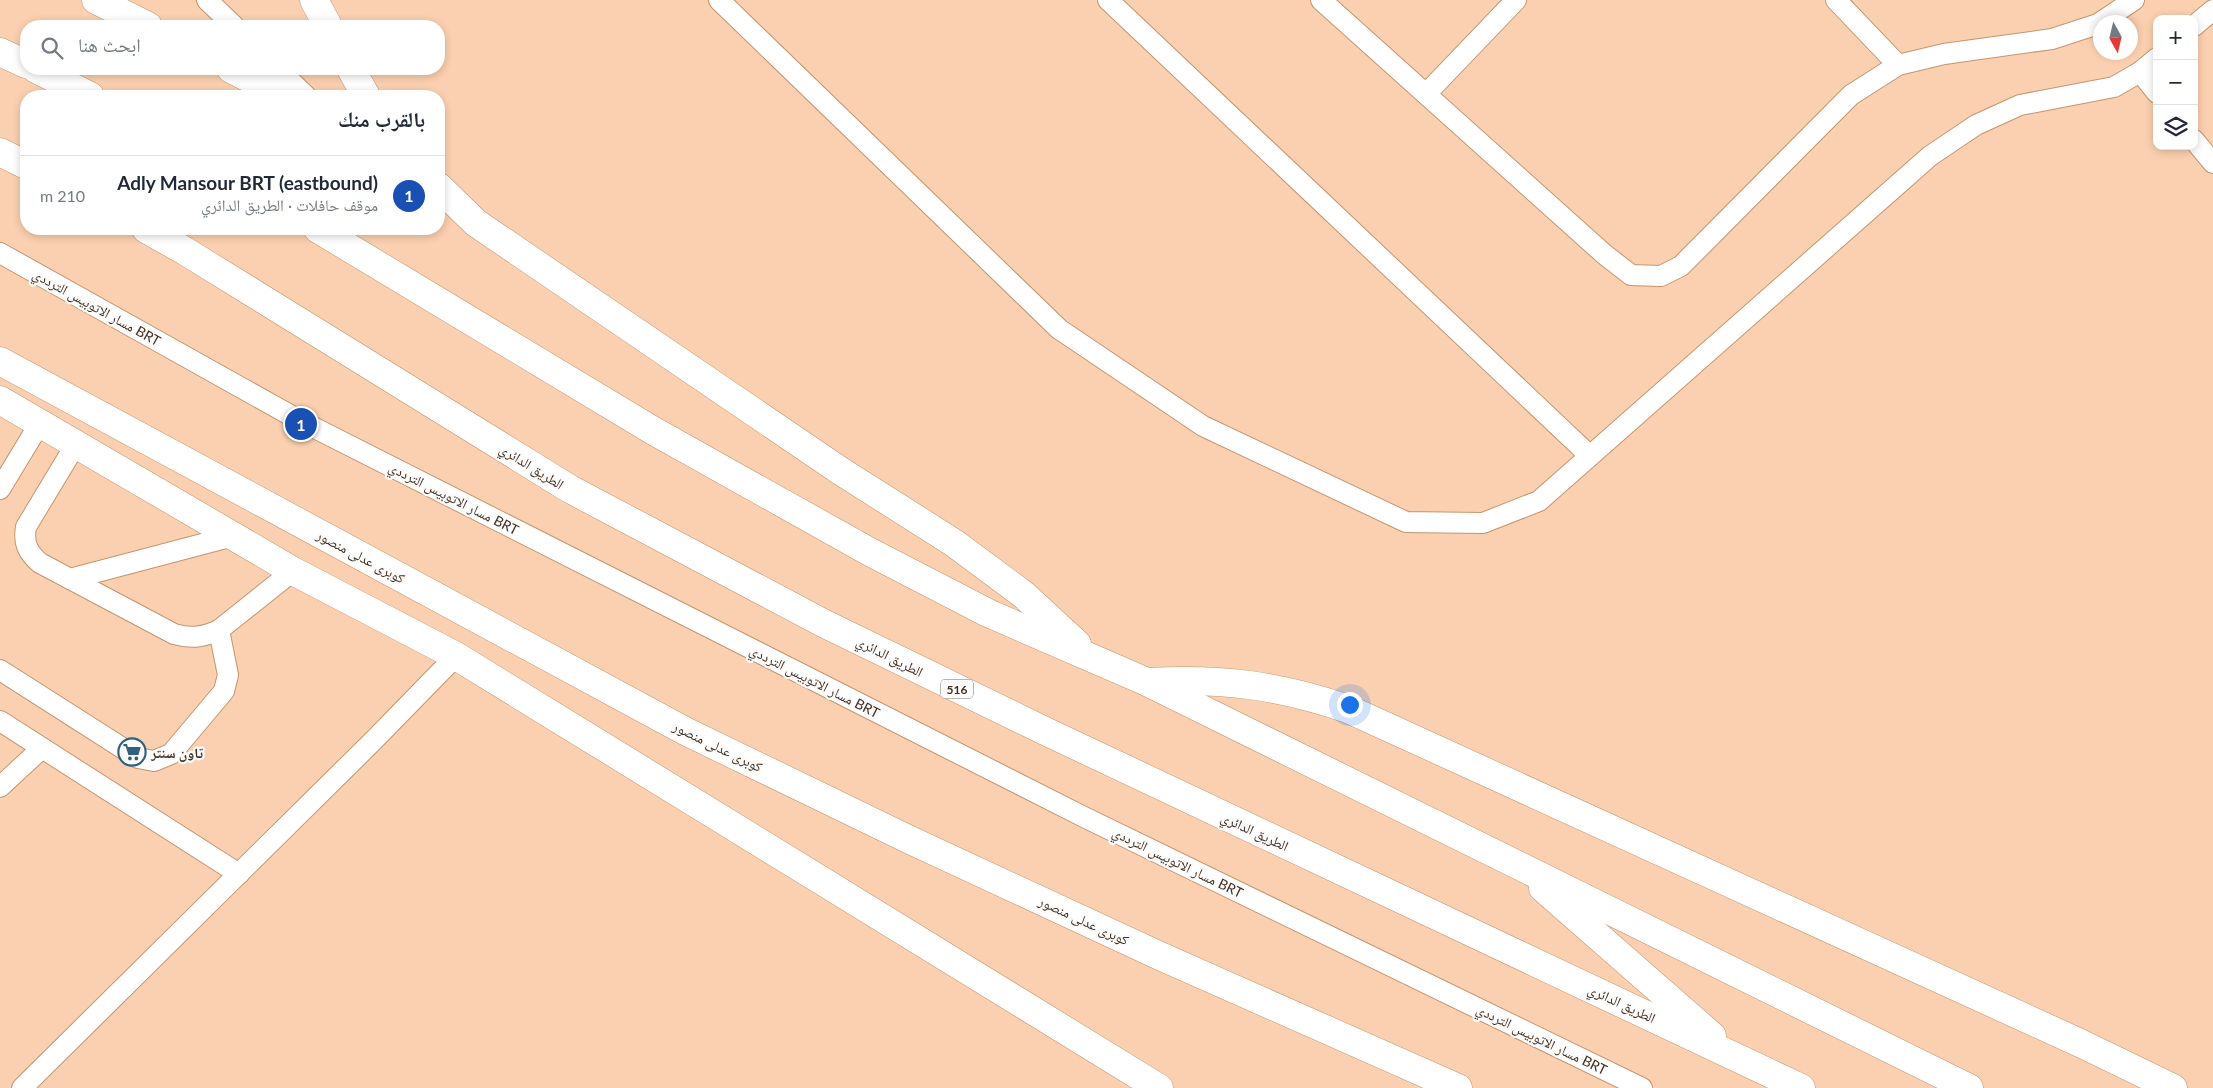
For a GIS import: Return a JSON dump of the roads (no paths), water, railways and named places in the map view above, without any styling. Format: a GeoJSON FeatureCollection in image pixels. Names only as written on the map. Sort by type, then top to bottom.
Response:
{"type":"FeatureCollection","features":[{"type":"Feature","properties":{"kind":"main road"},"geometry":{"type":"LineString","coordinates":[[96,0],[136,20]]}},
{"type":"Feature","properties":{"kind":"main road"},"geometry":{"type":"LineString","coordinates":[[314,0],[325,20]]}},
{"type":"Feature","properties":{"kind":"main road"},"geometry":{"type":"LineString","coordinates":[[0,52],[20,61]]}},
{"type":"Feature","properties":{"kind":"main road"},"geometry":{"type":"LineString","coordinates":[[48,75],[78,90]]}},
{"type":"Feature","properties":{"kind":"main road"},"geometry":{"type":"LineString","coordinates":[[243,75],[273,90]]}},
{"type":"Feature","properties":{"kind":"main road"},"geometry":{"type":"LineString","coordinates":[[354,75],[363,90]]}},
{"type":"Feature","properties":{"kind":"main road"},"geometry":{"type":"LineString","coordinates":[[0,152],[20,162]]}},
{"type":"Feature","properties":{"kind":"main road"},"geometry":{"type":"LineString","coordinates":[[445,193],[476,223],[839,470],[954,544],[1024,595],[1093,658]]}},
{"type":"Feature","properties":{"kind":"main road","name":"الطريق الدائري"},"geometry":{"type":"LineString","coordinates":[[157,235],[186,251],[570,489],[823,623],[1036,727],[1801,1088]]}},
{"type":"Feature","properties":{"kind":"main road"},"geometry":{"type":"LineString","coordinates":[[328,235],[652,430],[870,552],[988,613],[1147,682],[1969,1088]]}},
{"type":"Feature","properties":{"kind":"main road","name":"كوبرى عدلى منصور"},"geometry":{"type":"LineString","coordinates":[[0,361],[685,731],[910,840],[1160,956],[1458,1088]]}},
{"type":"Feature","properties":{"kind":"main road"},"geometry":{"type":"LineString","coordinates":[[0,400],[293,571],[456,656],[1159,1088]]}},
{"type":"Feature","properties":{"kind":"main road"},"geometry":{"type":"LineString","coordinates":[[1147,682],[1227,681],[1267,686],[1308,696],[1348,709],[2173,1088]]}},
{"type":"Feature","properties":{"kind":"main road"},"geometry":{"type":"LineString","coordinates":[[1515,864],[1736,1057]]}},
{"type":"Feature","properties":{"kind":"lane"},"geometry":{"type":"LineString","coordinates":[[207,0],[228,20]]}},
{"type":"Feature","properties":{"kind":"lane"},"geometry":{"type":"LineString","coordinates":[[719,0],[1059,329],[1203,426],[1406,522],[1483,523],[1540,500],[1930,156],[1976,125],[2020,105],[2114,87],[2140,72],[2155,60]]}},
{"type":"Feature","properties":{"kind":"lane"},"geometry":{"type":"LineString","coordinates":[[1108,0],[1590,456]]}},
{"type":"Feature","properties":{"kind":"lane"},"geometry":{"type":"LineString","coordinates":[[1321,0],[1604,254],[1631,275],[1661,276],[1681,266],[1851,95],[1898,65],[1944,54],[2052,39],[2098,24],[2134,0]]}},
{"type":"Feature","properties":{"kind":"lane"},"geometry":{"type":"LineString","coordinates":[[1426,94],[1516,0]]}},
{"type":"Feature","properties":{"kind":"lane"},"geometry":{"type":"LineString","coordinates":[[1836,0],[1898,65]]}},
{"type":"Feature","properties":{"kind":"lane"},"geometry":{"type":"LineString","coordinates":[[2198,23],[2213,10]]}},
{"type":"Feature","properties":{"kind":"lane"},"geometry":{"type":"LineString","coordinates":[[2140,72],[2153,88]]}},
{"type":"Feature","properties":{"kind":"lane"},"geometry":{"type":"LineString","coordinates":[[284,75],[300,90]]}},
{"type":"Feature","properties":{"kind":"lane"},"geometry":{"type":"LineString","coordinates":[[2198,145],[2213,163]]}},
{"type":"Feature","properties":{"kind":"lane","name":"مسار الاتوبيس الترددي BRT"},"geometry":{"type":"LineString","coordinates":[[0,253],[299,420],[1084,817],[1642,1088]]}},
{"type":"Feature","properties":{"kind":"lane"},"geometry":{"type":"LineString","coordinates":[[0,489],[40,423]]}},
{"type":"Feature","properties":{"kind":"lane"},"geometry":{"type":"LineString","coordinates":[[76,444],[26,527],[24,537],[32,556],[40,563],[174,634],[197,637],[219,630],[293,571]]}},
{"type":"Feature","properties":{"kind":"lane"},"geometry":{"type":"LineString","coordinates":[[70,579],[234,536]]}},
{"type":"Feature","properties":{"kind":"lane"},"geometry":{"type":"LineString","coordinates":[[0,670],[138,758],[154,761],[171,754],[224,691],[227,683],[228,666],[219,630]]}},
{"type":"Feature","properties":{"kind":"lane"},"geometry":{"type":"LineString","coordinates":[[22,1088],[375,739],[456,656]]}},
{"type":"Feature","properties":{"kind":"lane"},"geometry":{"type":"LineString","coordinates":[[0,721],[239,874]]}},
{"type":"Feature","properties":{"kind":"lane"},"geometry":{"type":"LineString","coordinates":[[0,787],[42,748]]}},
{"type":"Feature","properties":{"kind":"place","name":"Adly Mansour BRT (eastbound)"},"geometry":{"type":"Point","coordinates":[301,424]}},
{"type":"Feature","properties":{"kind":"place","name":"تاون سنتر"},"geometry":{"type":"Point","coordinates":[132,752]}}]}
